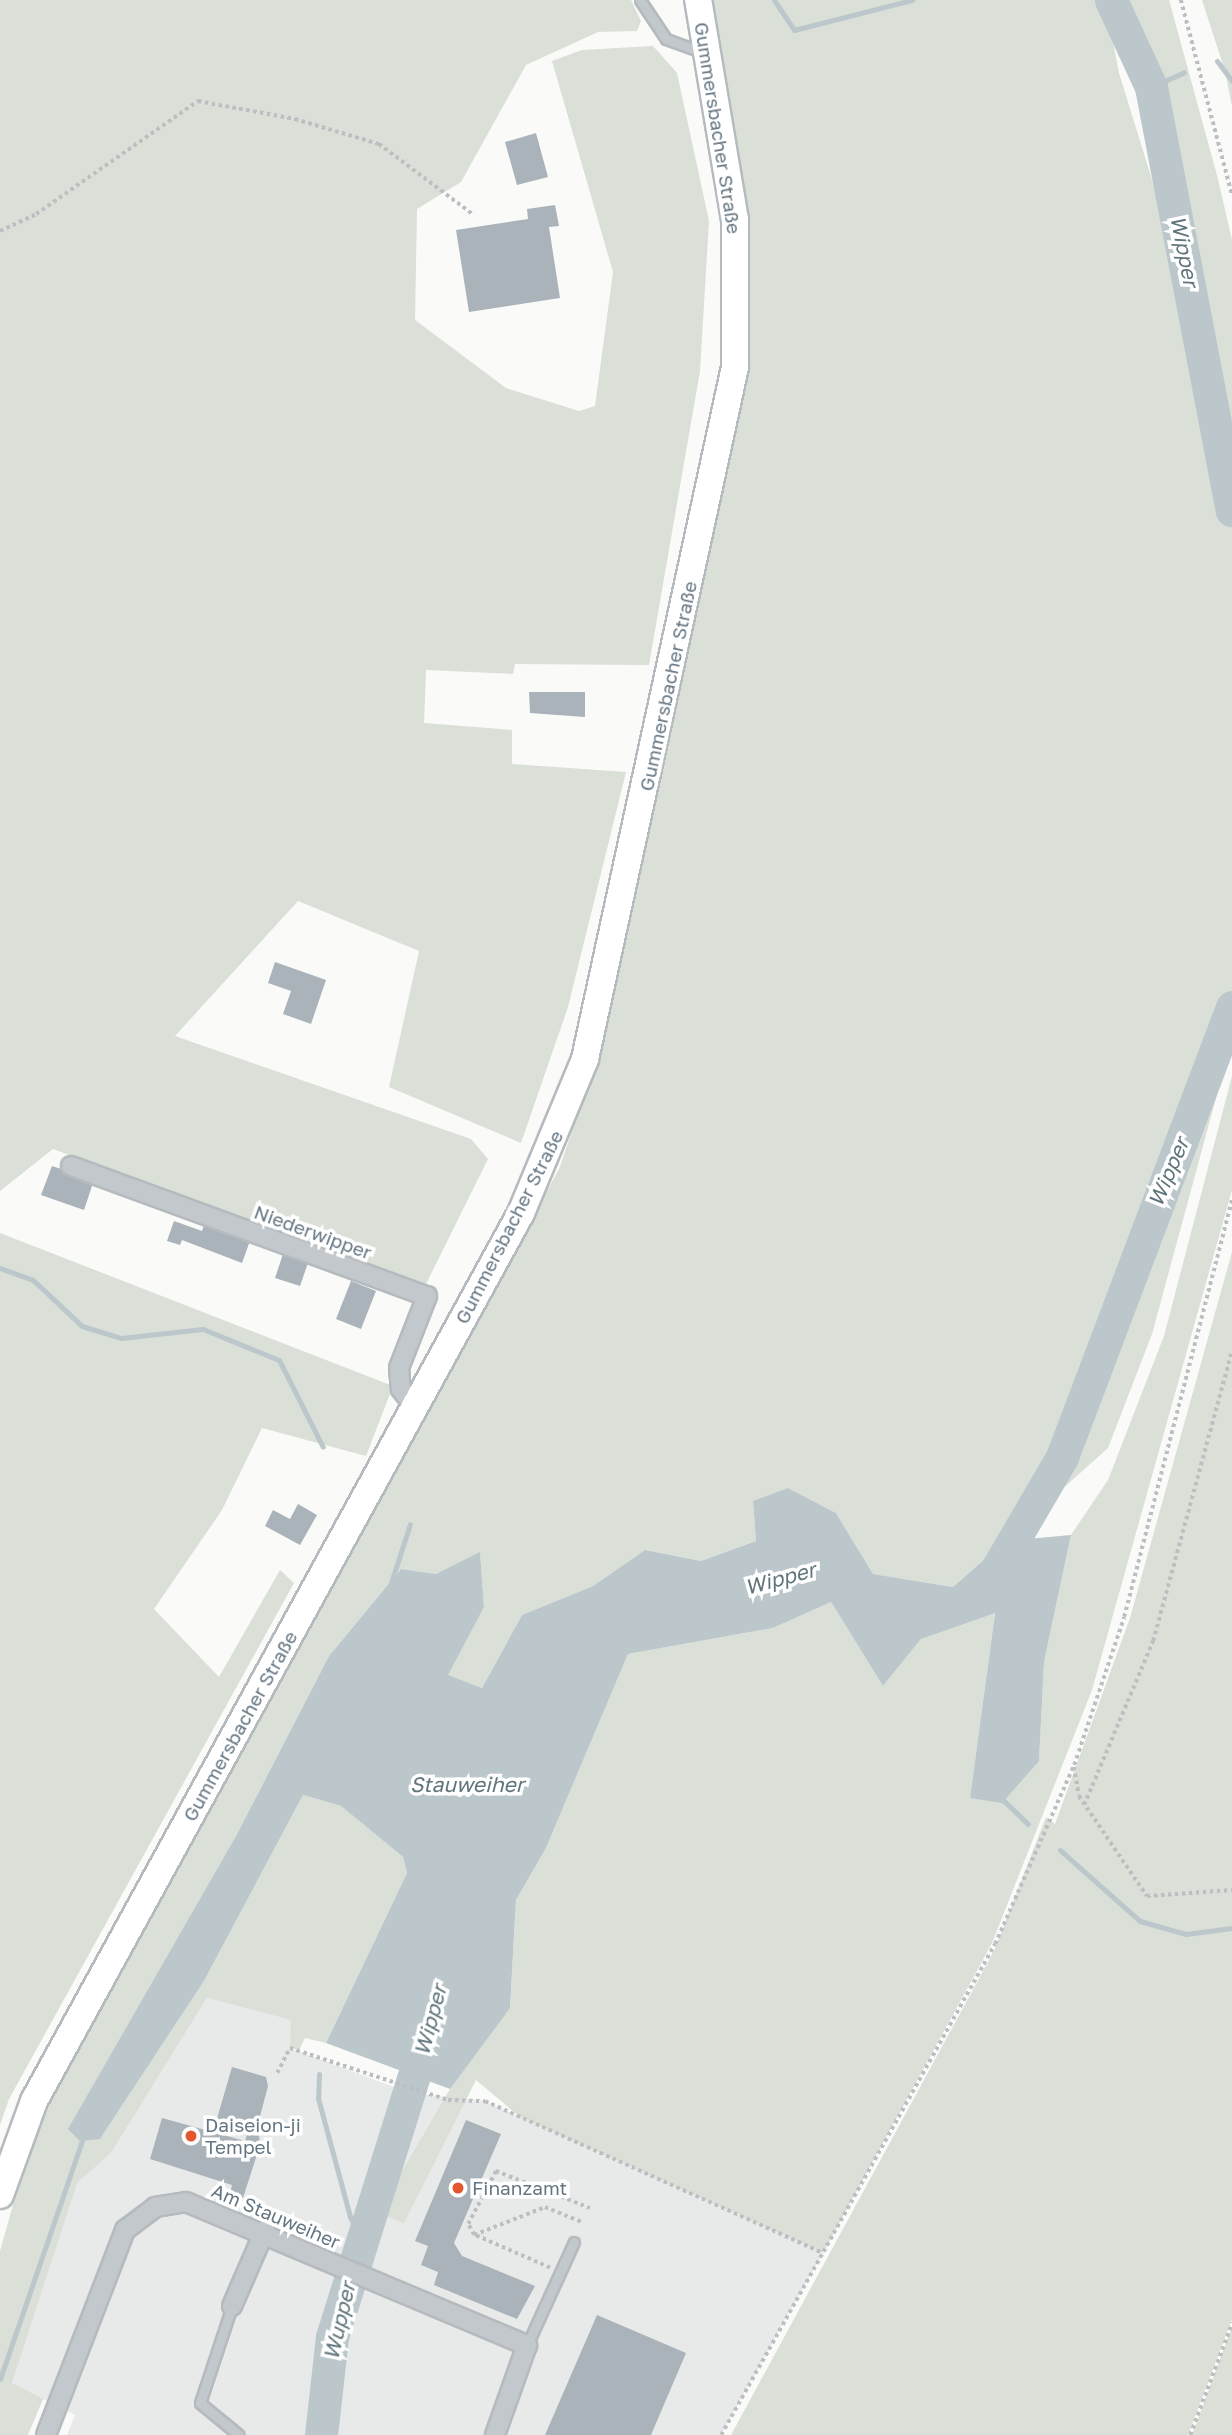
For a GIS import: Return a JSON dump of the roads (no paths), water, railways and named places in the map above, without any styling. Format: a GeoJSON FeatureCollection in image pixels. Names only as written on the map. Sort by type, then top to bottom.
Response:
{"type":"FeatureCollection","features":[{"type":"Feature","properties":{"kind":"main road","name":"Gummersbacher Straße"},"geometry":{"type":"LineString","coordinates":[[0,2195],[34,2101],[521,1213],[567,1113],[593,1025],[735,367],[739,292],[735,220],[698,0]]}},
{"type":"Feature","properties":{"kind":"street","name":"Niederwipper"},"geometry":{"type":"LineString","coordinates":[[71,1166],[427,1296],[399,1368],[401,1389],[415,1406]]}},
{"type":"Feature","properties":{"kind":"street","name":"Am Stauweiher"},"geometry":{"type":"LineString","coordinates":[[46,2435],[125,2230],[155,2207],[186,2202],[265,2230],[368,2279],[527,2345]]}},
{"type":"Feature","properties":{"kind":"street"},"geometry":{"type":"LineString","coordinates":[[232,2306],[265,2230]]}},
{"type":"Feature","properties":{"kind":"street"},"geometry":{"type":"LineString","coordinates":[[495,2435],[527,2345]]}},
{"type":"Feature","properties":{"kind":"lane"},"geometry":{"type":"LineString","coordinates":[[640,0],[666,39],[708,52]]}},
{"type":"Feature","properties":{"kind":"lane"},"geometry":{"type":"LineString","coordinates":[[527,2345],[574,2242]]}},
{"type":"Feature","properties":{"kind":"lane"},"geometry":{"type":"LineString","coordinates":[[232,2306],[200,2403],[239,2435]]}},
{"type":"Feature","properties":{"kind":"water","name":"Stauweiher"},"geometry":{"type":"Polygon","coordinates":[[[788,1488],[836,1513],[873,1574],[953,1587],[1005,1541],[1071,1535],[1044,1662],[1039,1761],[1002,1803],[970,1798],[995,1613],[921,1639],[883,1686],[831,1602],[773,1628],[628,1654],[546,1848],[516,1900],[510,2008],[450,2089],[326,2043],[407,1873],[403,1857],[341,1806],[303,1795],[204,1981],[100,2139],[80,2141],[68,2129],[235,1838],[329,1656],[401,1569],[436,1574],[480,1552],[484,1607],[448,1675],[482,1688],[522,1615],[593,1586],[645,1550],[701,1561],[756,1541],[753,1501],[788,1488]]]}},
{"type":"Feature","properties":{"kind":"waterway"},"geometry":{"type":"LineString","coordinates":[[774,0],[794,30],[912,0]]}},
{"type":"Feature","properties":{"kind":"waterway","name":"Wipper"},"geometry":{"type":"LineString","coordinates":[[1111,0],[1151,87],[1232,510]]}},
{"type":"Feature","properties":{"kind":"waterway"},"geometry":{"type":"LineString","coordinates":[[1217,61],[1232,81]]}},
{"type":"Feature","properties":{"kind":"waterway"},"geometry":{"type":"LineString","coordinates":[[1151,87],[1184,72]]}},
{"type":"Feature","properties":{"kind":"waterway","name":"Wipper"},"geometry":{"type":"LineString","coordinates":[[992,1577],[1062,1457],[1232,1007]]}},
{"type":"Feature","properties":{"kind":"waterway"},"geometry":{"type":"LineString","coordinates":[[0,1268],[33,1280],[82,1326],[121,1338],[203,1329],[279,1360],[323,1447]]}},
{"type":"Feature","properties":{"kind":"waterway"},"geometry":{"type":"LineString","coordinates":[[388,1592],[410,1524]]}},
{"type":"Feature","properties":{"kind":"waterway"},"geometry":{"type":"LineString","coordinates":[[1002,1799],[1028,1824]]}},
{"type":"Feature","properties":{"kind":"waterway"},"geometry":{"type":"LineString","coordinates":[[1060,1850],[1140,1921],[1186,1934],[1232,1928]]}},
{"type":"Feature","properties":{"kind":"waterway","name":"Wupper"},"geometry":{"type":"LineString","coordinates":[[321,2435],[332,2337],[427,2034]]}},
{"type":"Feature","properties":{"kind":"waterway"},"geometry":{"type":"LineString","coordinates":[[319,2074],[318,2098],[350,2217],[360,2235]]}},
{"type":"Feature","properties":{"kind":"waterway"},"geometry":{"type":"LineString","coordinates":[[0,2379],[84,2135]]}},
{"type":"Feature","properties":{"kind":"place","name":"Daiseion-ji Tempel"},"geometry":{"type":"Point","coordinates":[191,2136]}},
{"type":"Feature","properties":{"kind":"place","name":"Finanzamt"},"geometry":{"type":"Point","coordinates":[458,2188]}}]}
